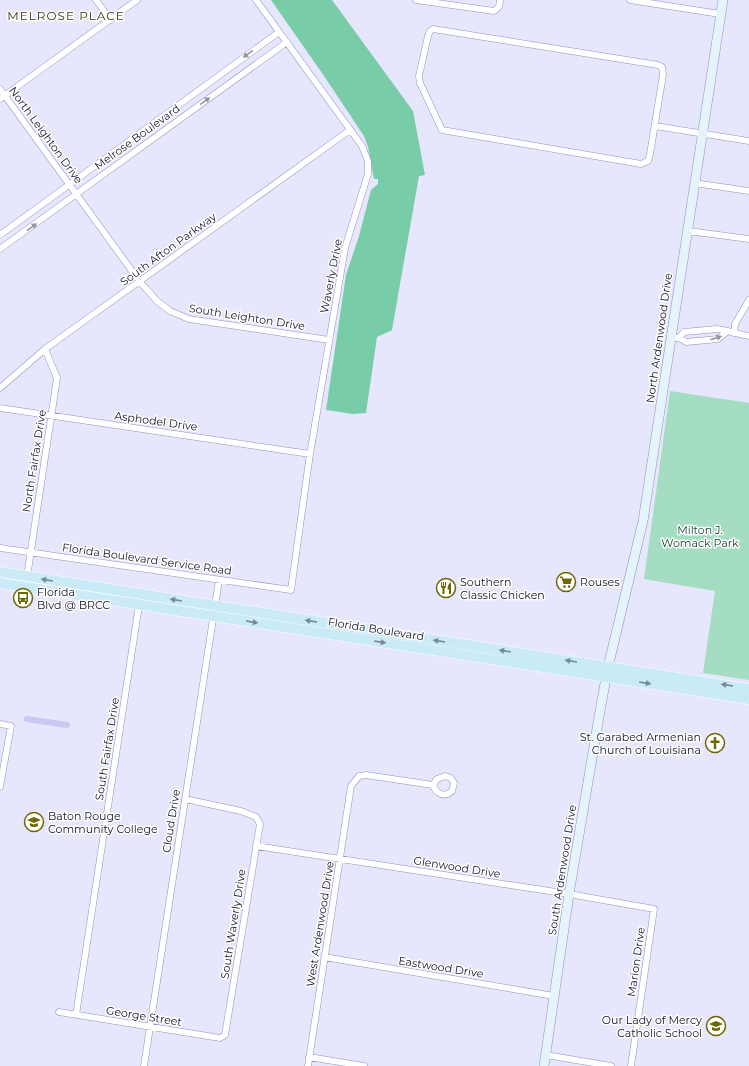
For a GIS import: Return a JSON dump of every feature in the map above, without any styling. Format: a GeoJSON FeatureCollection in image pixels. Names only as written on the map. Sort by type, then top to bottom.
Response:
{"type":"FeatureCollection","features":[{"type":"Feature","properties":{"kind":"main road","name":"Florida Boulevard"},"geometry":{"type":"LineString","coordinates":[[0,572],[139,604],[213,616],[476,657],[749,689]]}},
{"type":"Feature","properties":{"kind":"main road","name":"Florida Boulevard"},"geometry":{"type":"LineString","coordinates":[[0,583],[66,588],[215,606],[478,647],[749,699]]}},
{"type":"Feature","properties":{"kind":"main road"},"geometry":{"type":"LineString","coordinates":[[476,657],[478,647]]}},
{"type":"Feature","properties":{"kind":"street"},"geometry":{"type":"LineString","coordinates":[[96,0],[111,20]]}},
{"type":"Feature","properties":{"kind":"street"},"geometry":{"type":"LineString","coordinates":[[2,98],[137,0]]}},
{"type":"Feature","properties":{"kind":"street","name":"Waverly Drive"},"geometry":{"type":"LineString","coordinates":[[256,0],[362,146],[368,161],[368,174],[345,248],[310,454],[291,590]]}},
{"type":"Feature","properties":{"kind":"street"},"geometry":{"type":"LineString","coordinates":[[416,0],[494,11],[499,7],[500,0]]}},
{"type":"Feature","properties":{"kind":"street"},"geometry":{"type":"LineString","coordinates":[[630,0],[720,14]]}},
{"type":"Feature","properties":{"kind":"street"},"geometry":{"type":"LineString","coordinates":[[679,8],[680,0]]}},
{"type":"Feature","properties":{"kind":"street","name":"North Ardenwood Drive"},"geometry":{"type":"LineString","coordinates":[[607,672],[643,521],[675,338],[687,232],[723,0]]}},
{"type":"Feature","properties":{"kind":"street"},"geometry":{"type":"LineString","coordinates":[[434,29],[441,30],[654,63],[662,67],[663,75],[655,126],[648,161],[641,164],[445,132],[440,129],[420,83],[419,76],[430,31],[434,29]]}},
{"type":"Feature","properties":{"kind":"street","name":"Melrose Boulevard"},"geometry":{"type":"LineString","coordinates":[[0,235],[279,32]]}},
{"type":"Feature","properties":{"kind":"street","name":"Melrose Boulevard"},"geometry":{"type":"LineString","coordinates":[[0,249],[287,42]]}},
{"type":"Feature","properties":{"kind":"street","name":"North Leighton Drive"},"geometry":{"type":"LineString","coordinates":[[0,89],[2,98],[77,193]]}},
{"type":"Feature","properties":{"kind":"street"},"geometry":{"type":"LineString","coordinates":[[655,126],[749,141]]}},
{"type":"Feature","properties":{"kind":"street","name":"South Afton Parkway"},"geometry":{"type":"LineString","coordinates":[[0,388],[45,349],[350,130]]}},
{"type":"Feature","properties":{"kind":"street"},"geometry":{"type":"LineString","coordinates":[[694,183],[749,191]]}},
{"type":"Feature","properties":{"kind":"street","name":"South Leighton Drive"},"geometry":{"type":"LineString","coordinates":[[77,193],[140,282],[157,301],[170,311],[189,319],[329,340]]}},
{"type":"Feature","properties":{"kind":"street"},"geometry":{"type":"LineString","coordinates":[[687,232],[749,239]]}},
{"type":"Feature","properties":{"kind":"street"},"geometry":{"type":"LineString","coordinates":[[675,338],[686,342],[718,339],[731,332],[749,300]]}},
{"type":"Feature","properties":{"kind":"street"},"geometry":{"type":"LineString","coordinates":[[675,338],[684,332],[717,329],[749,336]]}},
{"type":"Feature","properties":{"kind":"street","name":"North Fairfax Drive"},"geometry":{"type":"LineString","coordinates":[[27,577],[57,378],[45,349]]}},
{"type":"Feature","properties":{"kind":"street","name":"Asphodel Drive"},"geometry":{"type":"LineString","coordinates":[[0,408],[310,454]]}},
{"type":"Feature","properties":{"kind":"street","name":"Florida Boulevard Service Road"},"geometry":{"type":"LineString","coordinates":[[0,548],[291,590]]}},
{"type":"Feature","properties":{"kind":"street","name":"Cloud Drive"},"geometry":{"type":"LineString","coordinates":[[144,1066],[219,580]]}},
{"type":"Feature","properties":{"kind":"street","name":"South Fairfax Drive"},"geometry":{"type":"LineString","coordinates":[[76,1015],[139,604]]}},
{"type":"Feature","properties":{"kind":"street","name":"South Ardenwood Drive"},"geometry":{"type":"LineString","coordinates":[[544,1066],[569,894],[607,672]]}},
{"type":"Feature","properties":{"kind":"street"},"geometry":{"type":"LineString","coordinates":[[0,724],[11,726],[0,787]]}},
{"type":"Feature","properties":{"kind":"street","name":"West Ardenwood Drive"},"geometry":{"type":"LineString","coordinates":[[308,1066],[351,786],[359,776],[366,775],[433,785]]}},
{"type":"Feature","properties":{"kind":"street","name":"South Waverly Drive"},"geometry":{"type":"LineString","coordinates":[[185,800],[241,811],[256,817],[260,824],[225,1035]]}},
{"type":"Feature","properties":{"kind":"street","name":"Glenwood Drive"},"geometry":{"type":"LineString","coordinates":[[256,846],[569,894],[654,909]]}},
{"type":"Feature","properties":{"kind":"street","name":"Marion Drive"},"geometry":{"type":"LineString","coordinates":[[631,1066],[654,909]]}},
{"type":"Feature","properties":{"kind":"street","name":"Eastwood Drive"},"geometry":{"type":"LineString","coordinates":[[324,957],[554,996]]}},
{"type":"Feature","properties":{"kind":"street","name":"George Street"},"geometry":{"type":"LineString","coordinates":[[59,1012],[220,1038],[225,1035]]}},
{"type":"Feature","properties":{"kind":"street"},"geometry":{"type":"LineString","coordinates":[[546,1055],[611,1066]]}},
{"type":"Feature","properties":{"kind":"street"},"geometry":{"type":"LineString","coordinates":[[310,1057],[364,1066]]}},
{"type":"Feature","properties":{"kind":"green space"},"geometry":{"type":"Polygon","coordinates":[[[271,0],[332,0],[413,111],[425,175],[419,176],[392,330],[377,337],[366,413],[353,414],[326,410],[346,275],[359,236],[371,190],[378,184],[378,179],[374,179],[368,147],[364,136],[271,0]]]}},
{"type":"Feature","properties":{"kind":"green space","name":"Milton J. Womack Park"},"geometry":{"type":"Polygon","coordinates":[[[670,391],[749,403],[749,680],[703,673],[715,591],[644,579],[670,391]]]}},
{"type":"Feature","properties":{"kind":"waterway"},"geometry":{"type":"LineString","coordinates":[[27,719],[67,725]]}},
{"type":"Feature","properties":{"kind":"place","name":"Rouses"},"geometry":{"type":"Point","coordinates":[566,582]}},
{"type":"Feature","properties":{"kind":"place","name":"Southern Classic Chicken"},"geometry":{"type":"Point","coordinates":[446,588]}},
{"type":"Feature","properties":{"kind":"place","name":"Florida Blvd @ BRCC"},"geometry":{"type":"Point","coordinates":[23,598]}},
{"type":"Feature","properties":{"kind":"place","name":"St. Garabed Armenian Church of Louisiana"},"geometry":{"type":"Point","coordinates":[715,743]}},
{"type":"Feature","properties":{"kind":"place","name":"Baton Rouge Community College"},"geometry":{"type":"Point","coordinates":[34,822]}},
{"type":"Feature","properties":{"kind":"place","name":"Our Lady of Mercy Catholic School"},"geometry":{"type":"Point","coordinates":[716,1026]}},
{"type":"Feature","properties":{"kind":"district","name":"MELROSE PLACE"},"geometry":{"type":"Point","coordinates":[66,15]}}]}
